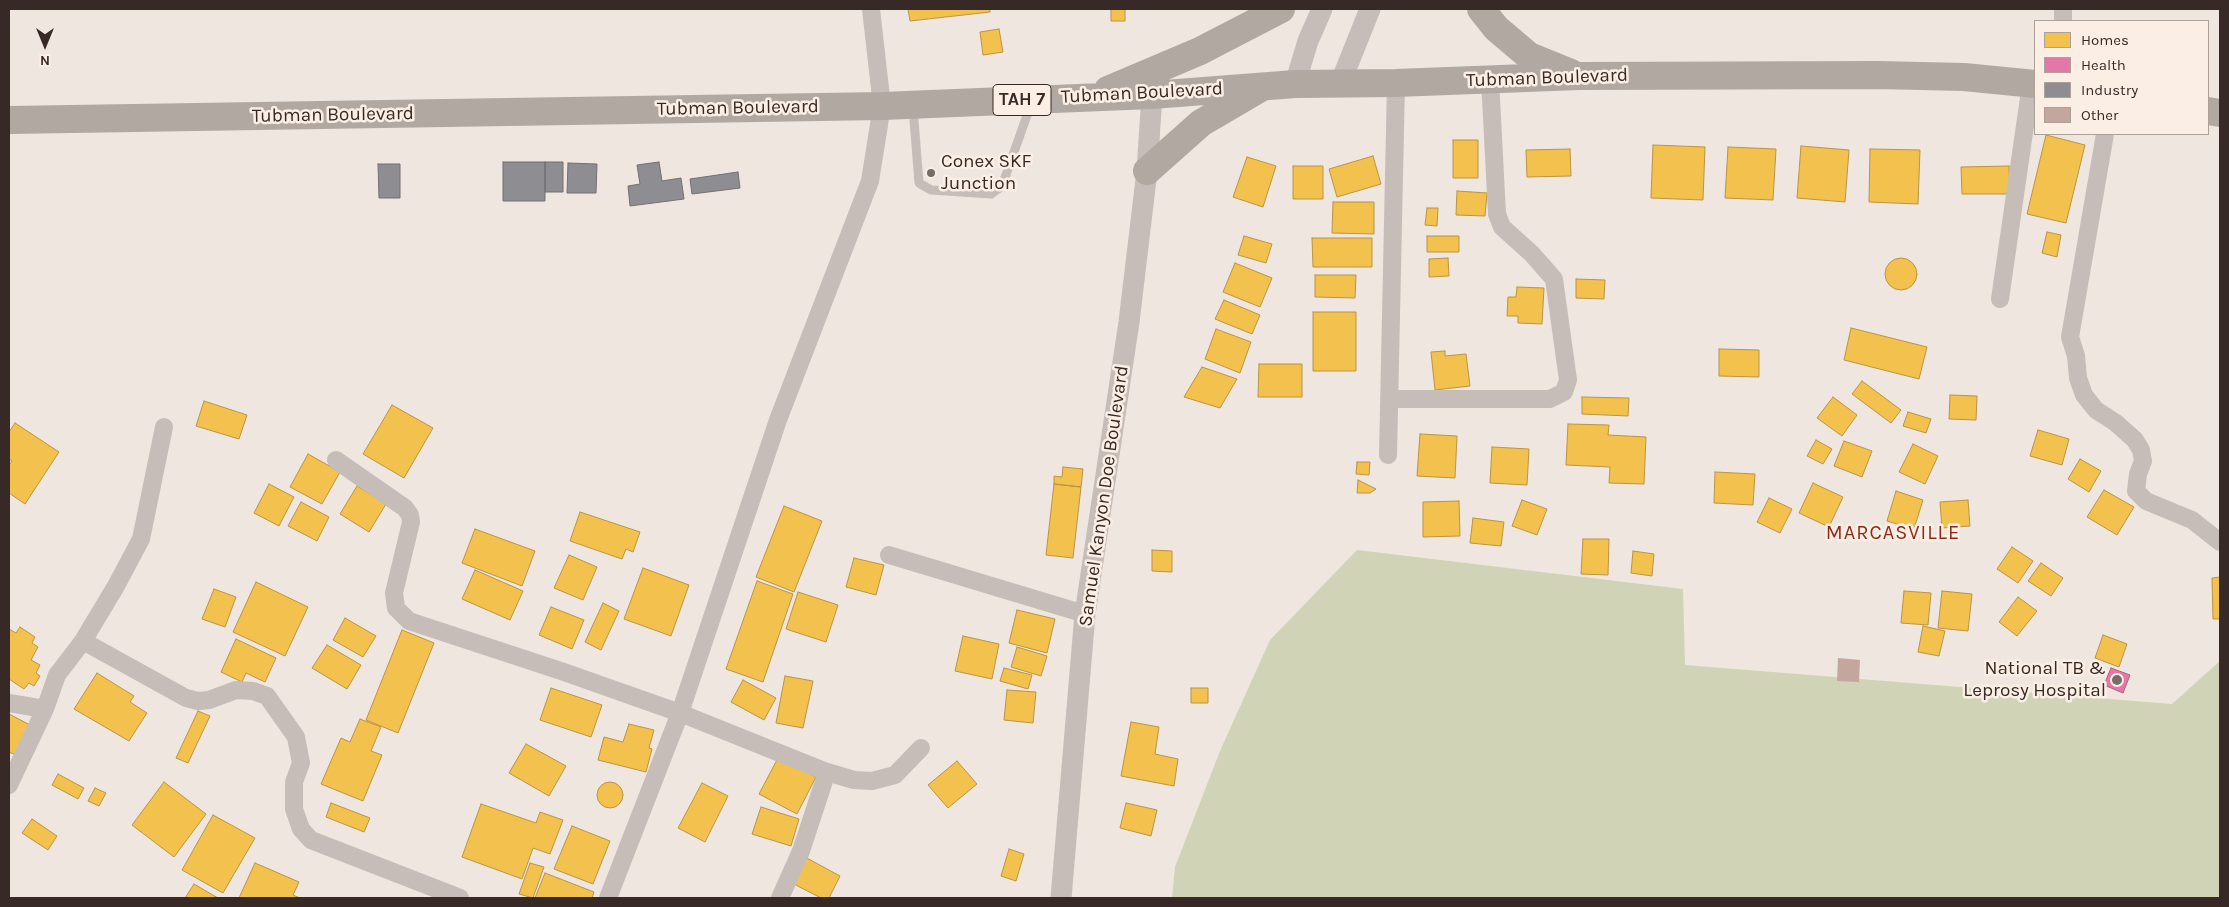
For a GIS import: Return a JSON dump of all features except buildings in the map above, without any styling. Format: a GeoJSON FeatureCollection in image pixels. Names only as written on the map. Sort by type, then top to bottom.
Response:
{"type":"FeatureCollection","features":[{"type":"Feature","properties":{"kind":"highway"},"geometry":{"type":"LineString","coordinates":[[1481,9],[1496,28],[1529,56],[1579,76]]}},
{"type":"Feature","properties":{"kind":"highway"},"geometry":{"type":"LineString","coordinates":[[1092,97],[1200,51],[1276,10]]}},
{"type":"Feature","properties":{"kind":"highway","name":"Tubman Boulevard"},"geometry":{"type":"LineString","coordinates":[[9,120],[882,106],[1152,95],[1295,84],[1396,83],[1579,76],[1878,75],[1964,77],[2033,84]]}},
{"type":"Feature","properties":{"kind":"highway"},"geometry":{"type":"LineString","coordinates":[[1147,170],[1201,123],[1265,86]]}},
{"type":"Feature","properties":{"kind":"street"},"geometry":{"type":"LineString","coordinates":[[608,898],[680,713],[778,420],[870,181],[882,106],[871,9]]}},
{"type":"Feature","properties":{"kind":"street"},"geometry":{"type":"LineString","coordinates":[[1295,84],[1308,40],[1322,9]]}},
{"type":"Feature","properties":{"kind":"street"},"geometry":{"type":"LineString","coordinates":[[1340,84],[1370,9]]}},
{"type":"Feature","properties":{"kind":"street"},"geometry":{"type":"LineString","coordinates":[[1390,399],[1550,399],[1564,392],[1568,380],[1554,279],[1532,254],[1502,227],[1497,214],[1490,79]]}},
{"type":"Feature","properties":{"kind":"street"},"geometry":{"type":"LineString","coordinates":[[1388,455],[1396,83]]}},
{"type":"Feature","properties":{"kind":"street"},"geometry":{"type":"LineString","coordinates":[[2000,299],[2033,84]]}},
{"type":"Feature","properties":{"kind":"street","name":"Samuel Kanyon Doe Boulevard"},"geometry":{"type":"LineString","coordinates":[[1062,898],[1085,614],[1129,322],[1147,170],[1152,95]]}},
{"type":"Feature","properties":{"kind":"street"},"geometry":{"type":"LineString","coordinates":[[2105,135],[2070,337],[2076,356],[2078,378],[2084,395],[2096,410],[2116,423],[2135,440],[2141,450],[2143,461],[2138,474],[2136,491],[2146,501],[2192,520],[2220,542]]}},
{"type":"Feature","properties":{"kind":"street"},"geometry":{"type":"LineString","coordinates":[[9,785],[45,709],[57,674],[83,641],[142,539],[164,427]]}},
{"type":"Feature","properties":{"kind":"street"},"geometry":{"type":"LineString","coordinates":[[336,460],[405,508],[410,515],[411,522],[394,593],[396,608],[409,621],[564,672],[680,713],[827,772],[854,780],[872,781],[895,775],[921,748]]}},
{"type":"Feature","properties":{"kind":"street"},"geometry":{"type":"LineString","coordinates":[[888,555],[1085,614]]}},
{"type":"Feature","properties":{"kind":"street"},"geometry":{"type":"LineString","coordinates":[[83,641],[186,698],[198,701],[209,700],[236,690],[253,691],[267,696],[296,737],[301,762],[294,782],[294,809],[301,829],[311,840],[460,898]]}},
{"type":"Feature","properties":{"kind":"street"},"geometry":{"type":"LineString","coordinates":[[9,703],[45,709]]}},
{"type":"Feature","properties":{"kind":"street"},"geometry":{"type":"LineString","coordinates":[[780,898],[801,852],[827,772]]}},
{"type":"Feature","properties":{"kind":"lane"},"geometry":{"type":"LineString","coordinates":[[912,105],[919,183],[931,190],[991,194],[1002,186],[1033,99]]}},
{"type":"Feature","properties":{"kind":"green space"},"geometry":{"type":"Polygon","coordinates":[[[1357,550],[1683,589],[1685,665],[2172,704],[2220,661],[2220,898],[1172,898],[1175,867],[1220,751],[1270,640],[1357,550]]]}},
{"type":"Feature","properties":{"kind":"place","name":"Conex SKF Junction"},"geometry":{"type":"Point","coordinates":[931,173]}},
{"type":"Feature","properties":{"kind":"place","name":"National TB & Leprosy Hospital"},"geometry":{"type":"Point","coordinates":[2117,680]}},
{"type":"Feature","properties":{"kind":"district","name":"MARCASVILLE"},"geometry":{"type":"Point","coordinates":[1893,533]}}]}
